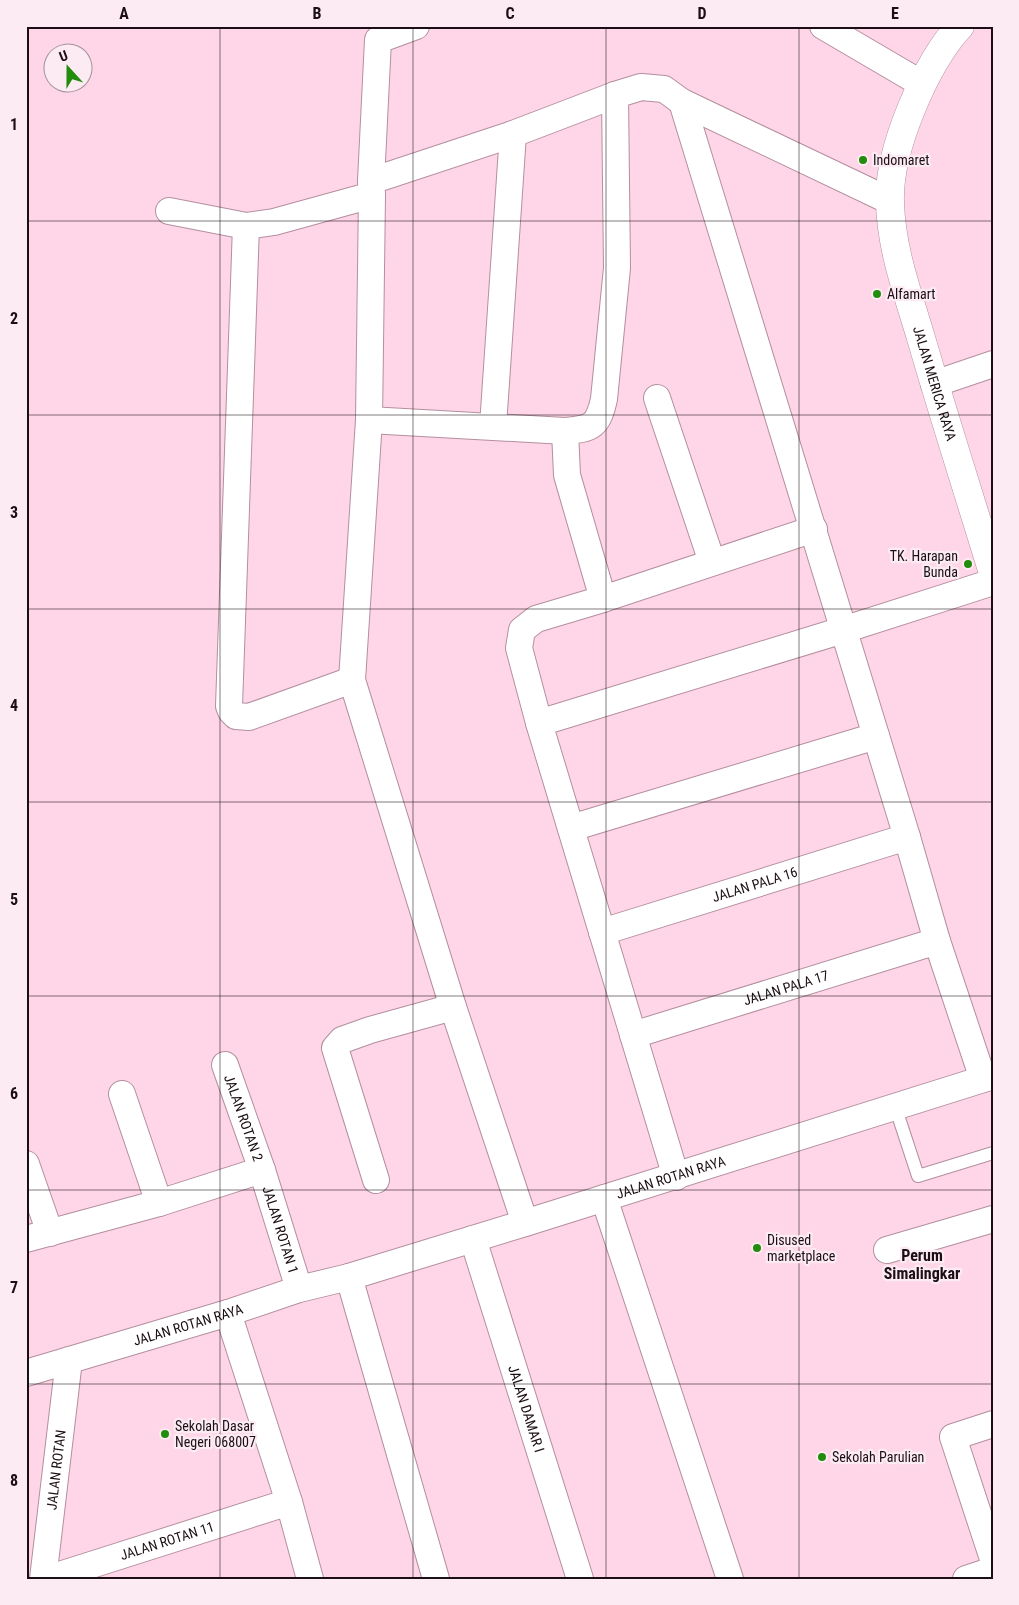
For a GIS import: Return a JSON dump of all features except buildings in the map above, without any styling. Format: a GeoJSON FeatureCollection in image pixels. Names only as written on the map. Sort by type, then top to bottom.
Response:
{"type":"FeatureCollection","features":[{"type":"Feature","properties":{"kind":"street"},"geometry":{"type":"LineString","coordinates":[[416,26],[374,33],[369,420],[352,680],[453,1007],[525,1224]]}},
{"type":"Feature","properties":{"kind":"street"},"geometry":{"type":"LineString","coordinates":[[823,26],[922,84]]}},
{"type":"Feature","properties":{"kind":"street","name":"JALAN MERICA RAYA"},"geometry":{"type":"LineString","coordinates":[[960,26],[922,84],[896,154],[890,200],[893,242],[934,384],[993,574]]}},
{"type":"Feature","properties":{"kind":"street"},"geometry":{"type":"LineString","coordinates":[[168,211],[246,226],[274,222],[372,188],[615,95],[641,87],[664,89],[682,102],[890,200]]}},
{"type":"Feature","properties":{"kind":"street"},"geometry":{"type":"LineString","coordinates":[[369,420],[565,431],[582,430],[595,425],[601,414],[604,399],[617,268],[615,95]]}},
{"type":"Feature","properties":{"kind":"street"},"geometry":{"type":"LineString","coordinates":[[682,102],[814,529],[937,941],[988,1078]]}},
{"type":"Feature","properties":{"kind":"street"},"geometry":{"type":"LineString","coordinates":[[493,426],[513,134]]}},
{"type":"Feature","properties":{"kind":"street"},"geometry":{"type":"LineString","coordinates":[[246,226],[229,706],[236,716],[249,716],[352,680]]}},
{"type":"Feature","properties":{"kind":"street"},"geometry":{"type":"LineString","coordinates":[[934,384],[993,364]]}},
{"type":"Feature","properties":{"kind":"street"},"geometry":{"type":"LineString","coordinates":[[657,398],[712,562]]}},
{"type":"Feature","properties":{"kind":"street"},"geometry":{"type":"LineString","coordinates":[[565,431],[567,475],[603,598]]}},
{"type":"Feature","properties":{"kind":"street"},"geometry":{"type":"LineString","coordinates":[[676,1177],[539,723],[519,648],[522,630],[536,619],[814,529]]}},
{"type":"Feature","properties":{"kind":"street"},"geometry":{"type":"LineString","coordinates":[[539,723],[993,582]]}},
{"type":"Feature","properties":{"kind":"street"},"geometry":{"type":"LineString","coordinates":[[571,828],[876,736]]}},
{"type":"Feature","properties":{"kind":"street","name":"JALAN PALA 16"},"geometry":{"type":"LineString","coordinates":[[602,932],[907,837]]}},
{"type":"Feature","properties":{"kind":"street","name":"JALAN PALA 17"},"geometry":{"type":"LineString","coordinates":[[633,1035],[937,941]]}},
{"type":"Feature","properties":{"kind":"street"},"geometry":{"type":"LineString","coordinates":[[376,1180],[336,1048],[342,1040],[370,1030],[453,1007]]}},
{"type":"Feature","properties":{"kind":"street","name":"JALAN ROTAN 2"},"geometry":{"type":"LineString","coordinates":[[225,1066],[262,1170]]}},
{"type":"Feature","properties":{"kind":"street","name":"JALAN ROTAN RAYA"},"geometry":{"type":"LineString","coordinates":[[26,1373],[228,1313],[299,1289],[349,1277],[525,1224],[988,1078]]}},
{"type":"Feature","properties":{"kind":"street"},"geometry":{"type":"LineString","coordinates":[[122,1094],[159,1203]]}},
{"type":"Feature","properties":{"kind":"street"},"geometry":{"type":"LineString","coordinates":[[26,1164],[38,1236],[159,1203],[262,1170]]}},
{"type":"Feature","properties":{"kind":"street","name":"JALAN ROTAN 1"},"geometry":{"type":"LineString","coordinates":[[262,1170],[299,1289]]}},
{"type":"Feature","properties":{"kind":"street"},"geometry":{"type":"LineString","coordinates":[[604,1198],[730,1579]]}},
{"type":"Feature","properties":{"kind":"street"},"geometry":{"type":"LineString","coordinates":[[887,1250],[993,1219]]}},
{"type":"Feature","properties":{"kind":"street","name":"JALAN DAMAR I"},"geometry":{"type":"LineString","coordinates":[[473,1239],[580,1579]]}},
{"type":"Feature","properties":{"kind":"street"},"geometry":{"type":"LineString","coordinates":[[349,1277],[436,1579]]}},
{"type":"Feature","properties":{"kind":"street"},"geometry":{"type":"LineString","coordinates":[[228,1313],[289,1502],[310,1579]]}},
{"type":"Feature","properties":{"kind":"street","name":"JALAN ROTAN"},"geometry":{"type":"LineString","coordinates":[[45,1579],[69,1360]]}},
{"type":"Feature","properties":{"kind":"street"},"geometry":{"type":"LineString","coordinates":[[993,1424],[953,1437],[993,1559]]}},
{"type":"Feature","properties":{"kind":"street","name":"JALAN ROTAN 11"},"geometry":{"type":"LineString","coordinates":[[45,1579],[289,1502]]}},
{"type":"Feature","properties":{"kind":"street"},"geometry":{"type":"LineString","coordinates":[[966,1579],[993,1570]]}},
{"type":"Feature","properties":{"kind":"lane"},"geometry":{"type":"LineString","coordinates":[[895,1106],[918,1176],[993,1153]]}},
{"type":"Feature","properties":{"kind":"place","name":"Indomaret"},"geometry":{"type":"Point","coordinates":[863,160]}},
{"type":"Feature","properties":{"kind":"place","name":"Alfamart"},"geometry":{"type":"Point","coordinates":[877,294]}},
{"type":"Feature","properties":{"kind":"place","name":"TK. Harapan Bunda"},"geometry":{"type":"Point","coordinates":[968,564]}},
{"type":"Feature","properties":{"kind":"place","name":"Disused marketplace"},"geometry":{"type":"Point","coordinates":[757,1248]}},
{"type":"Feature","properties":{"kind":"place","name":"Sekolah Dasar Negeri 068007"},"geometry":{"type":"Point","coordinates":[165,1434]}},
{"type":"Feature","properties":{"kind":"place","name":"Sekolah Parulian"},"geometry":{"type":"Point","coordinates":[822,1457]}},
{"type":"Feature","properties":{"kind":"district","name":"Perum Simalingkar"},"geometry":{"type":"Point","coordinates":[922,1264]}}]}
